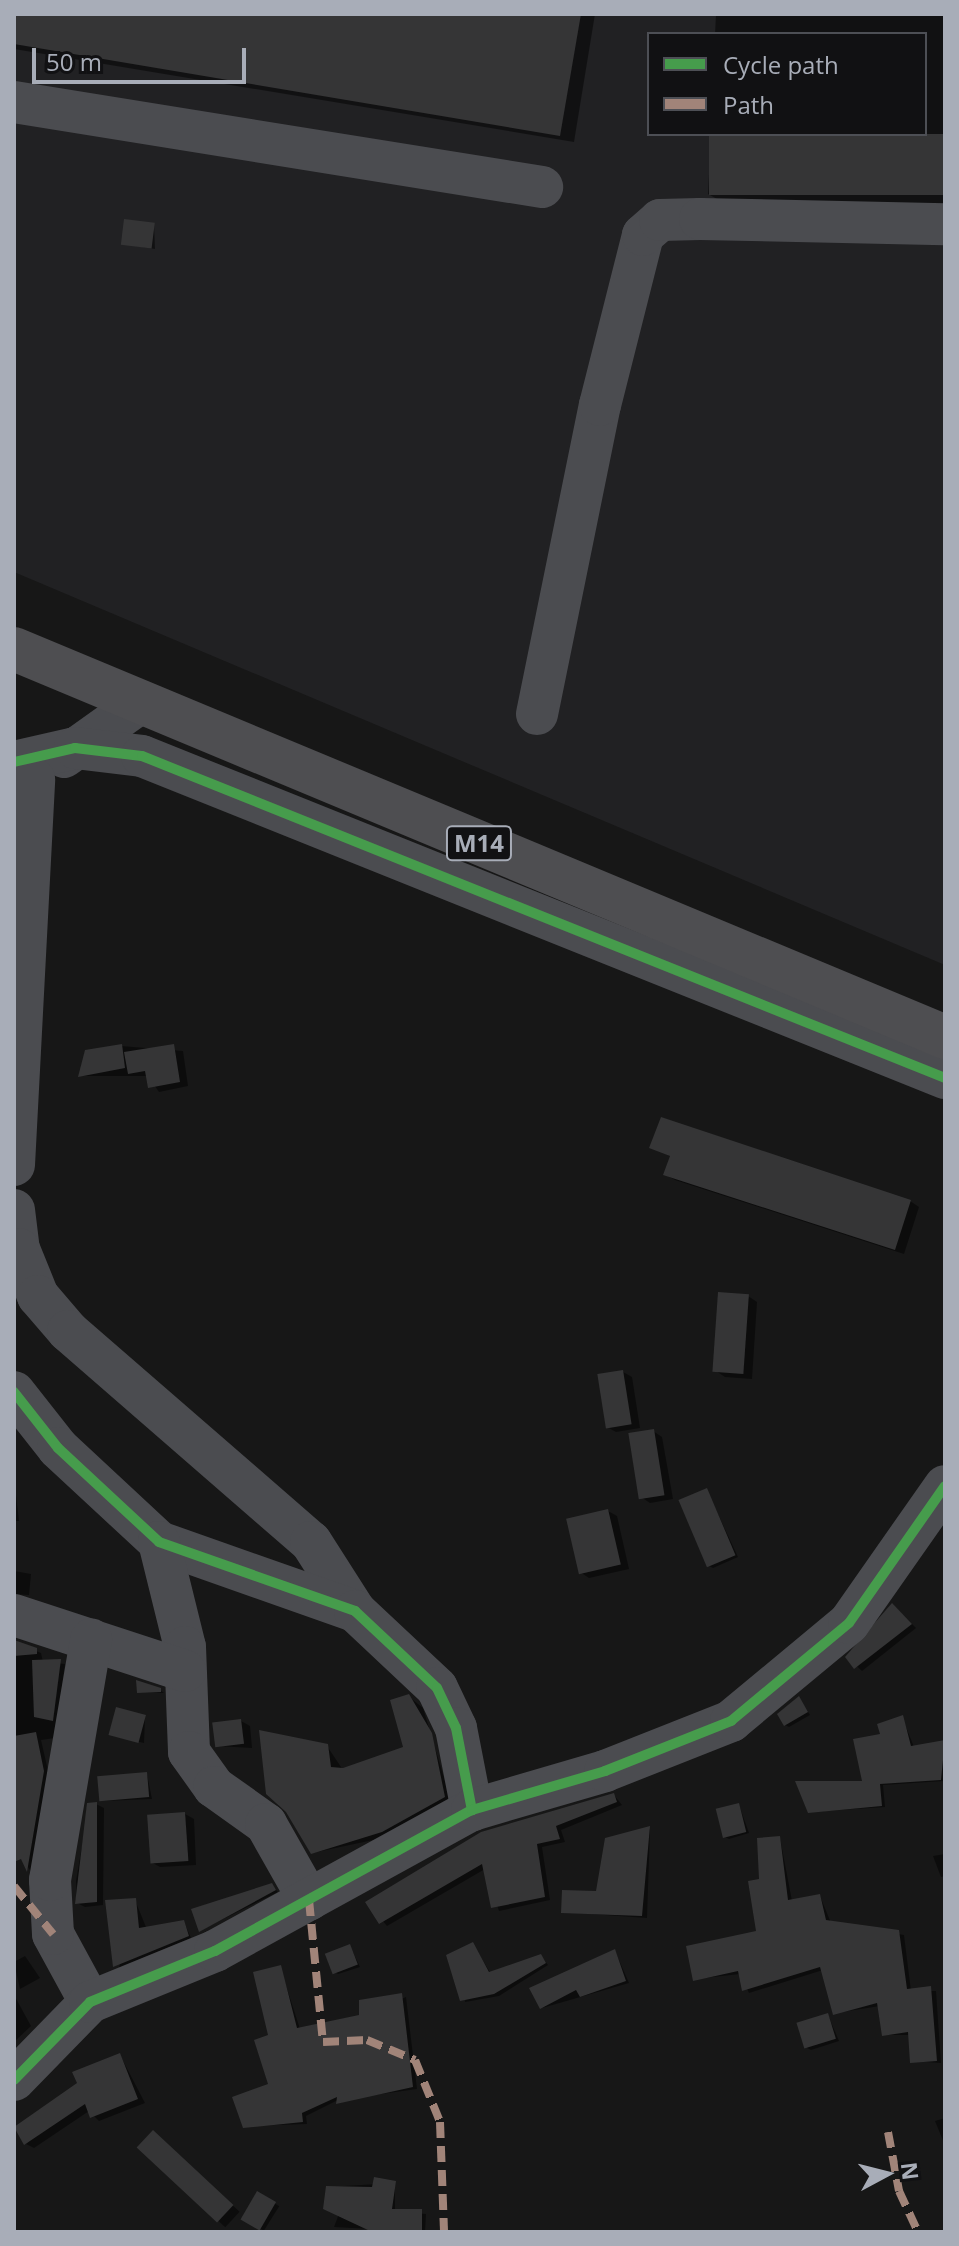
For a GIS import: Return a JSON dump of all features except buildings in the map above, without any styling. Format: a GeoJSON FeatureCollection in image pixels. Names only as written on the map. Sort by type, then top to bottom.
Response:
{"type":"FeatureCollection","features":[{"type":"Feature","properties":{"kind":"highway","name":"M14"},"geometry":{"type":"LineString","coordinates":[[14,649],[945,1037]]}},
{"type":"Feature","properties":{"kind":"street"},"geometry":{"type":"LineString","coordinates":[[14,102],[542,187]]}},
{"type":"Feature","properties":{"kind":"street"},"geometry":{"type":"LineString","coordinates":[[537,714],[643,235],[660,220],[687,219],[945,224]]}},
{"type":"Feature","properties":{"kind":"street"},"geometry":{"type":"LineString","coordinates":[[14,1165],[21,784],[141,702]]}},
{"type":"Feature","properties":{"kind":"street"},"geometry":{"type":"LineString","coordinates":[[75,748],[142,756],[945,1078]]}},
{"type":"Feature","properties":{"kind":"street"},"geometry":{"type":"LineString","coordinates":[[14,1210],[19,1249],[38,1296],[68,1331],[311,1542],[355,1611],[437,1688],[456,1728],[472,1810]]}},
{"type":"Feature","properties":{"kind":"street"},"geometry":{"type":"LineString","coordinates":[[14,1392],[58,1448],[159,1542],[355,1611]]}},
{"type":"Feature","properties":{"kind":"street"},"geometry":{"type":"LineString","coordinates":[[14,2080],[90,2002],[215,1951],[472,1810],[605,1771],[731,1721],[849,1623],[945,1486]]}},
{"type":"Feature","properties":{"kind":"street"},"geometry":{"type":"LineString","coordinates":[[159,1542],[185,1671],[189,1752],[214,1787],[266,1824],[309,1900]]}},
{"type":"Feature","properties":{"kind":"street"},"geometry":{"type":"LineString","coordinates":[[14,1615],[185,1671]]}},
{"type":"Feature","properties":{"kind":"street"},"geometry":{"type":"LineString","coordinates":[[90,2002],[53,1934],[50,1880],[91,1639]]}},
{"type":"Feature","properties":{"kind":"shaded area"},"geometry":{"type":"Polygon","coordinates":[[[14,14],[945,14],[945,965],[14,572],[14,14]]]}},
{"type":"Feature","properties":{"kind":"marked path"},"geometry":{"type":"LineString","coordinates":[[14,1886],[53,1934]]}},
{"type":"Feature","properties":{"kind":"marked path"},"geometry":{"type":"LineString","coordinates":[[309,1900],[323,2042],[367,2040],[415,2060],[440,2122],[444,2232]]}},
{"type":"Feature","properties":{"kind":"marked path"},"geometry":{"type":"LineString","coordinates":[[888,2132],[899,2191],[918,2232]]}},
{"type":"Feature","properties":{"kind":"cycle path"},"geometry":{"type":"LineString","coordinates":[[14,762],[75,748],[142,756],[945,1078]]}},
{"type":"Feature","properties":{"kind":"cycle path"},"geometry":{"type":"LineString","coordinates":[[14,1392],[58,1448],[159,1542],[355,1611],[437,1688],[456,1728],[472,1810]]}},
{"type":"Feature","properties":{"kind":"cycle path"},"geometry":{"type":"LineString","coordinates":[[14,2080],[90,2002],[215,1951],[472,1810],[605,1771],[731,1721],[849,1623],[945,1486]]}}]}
